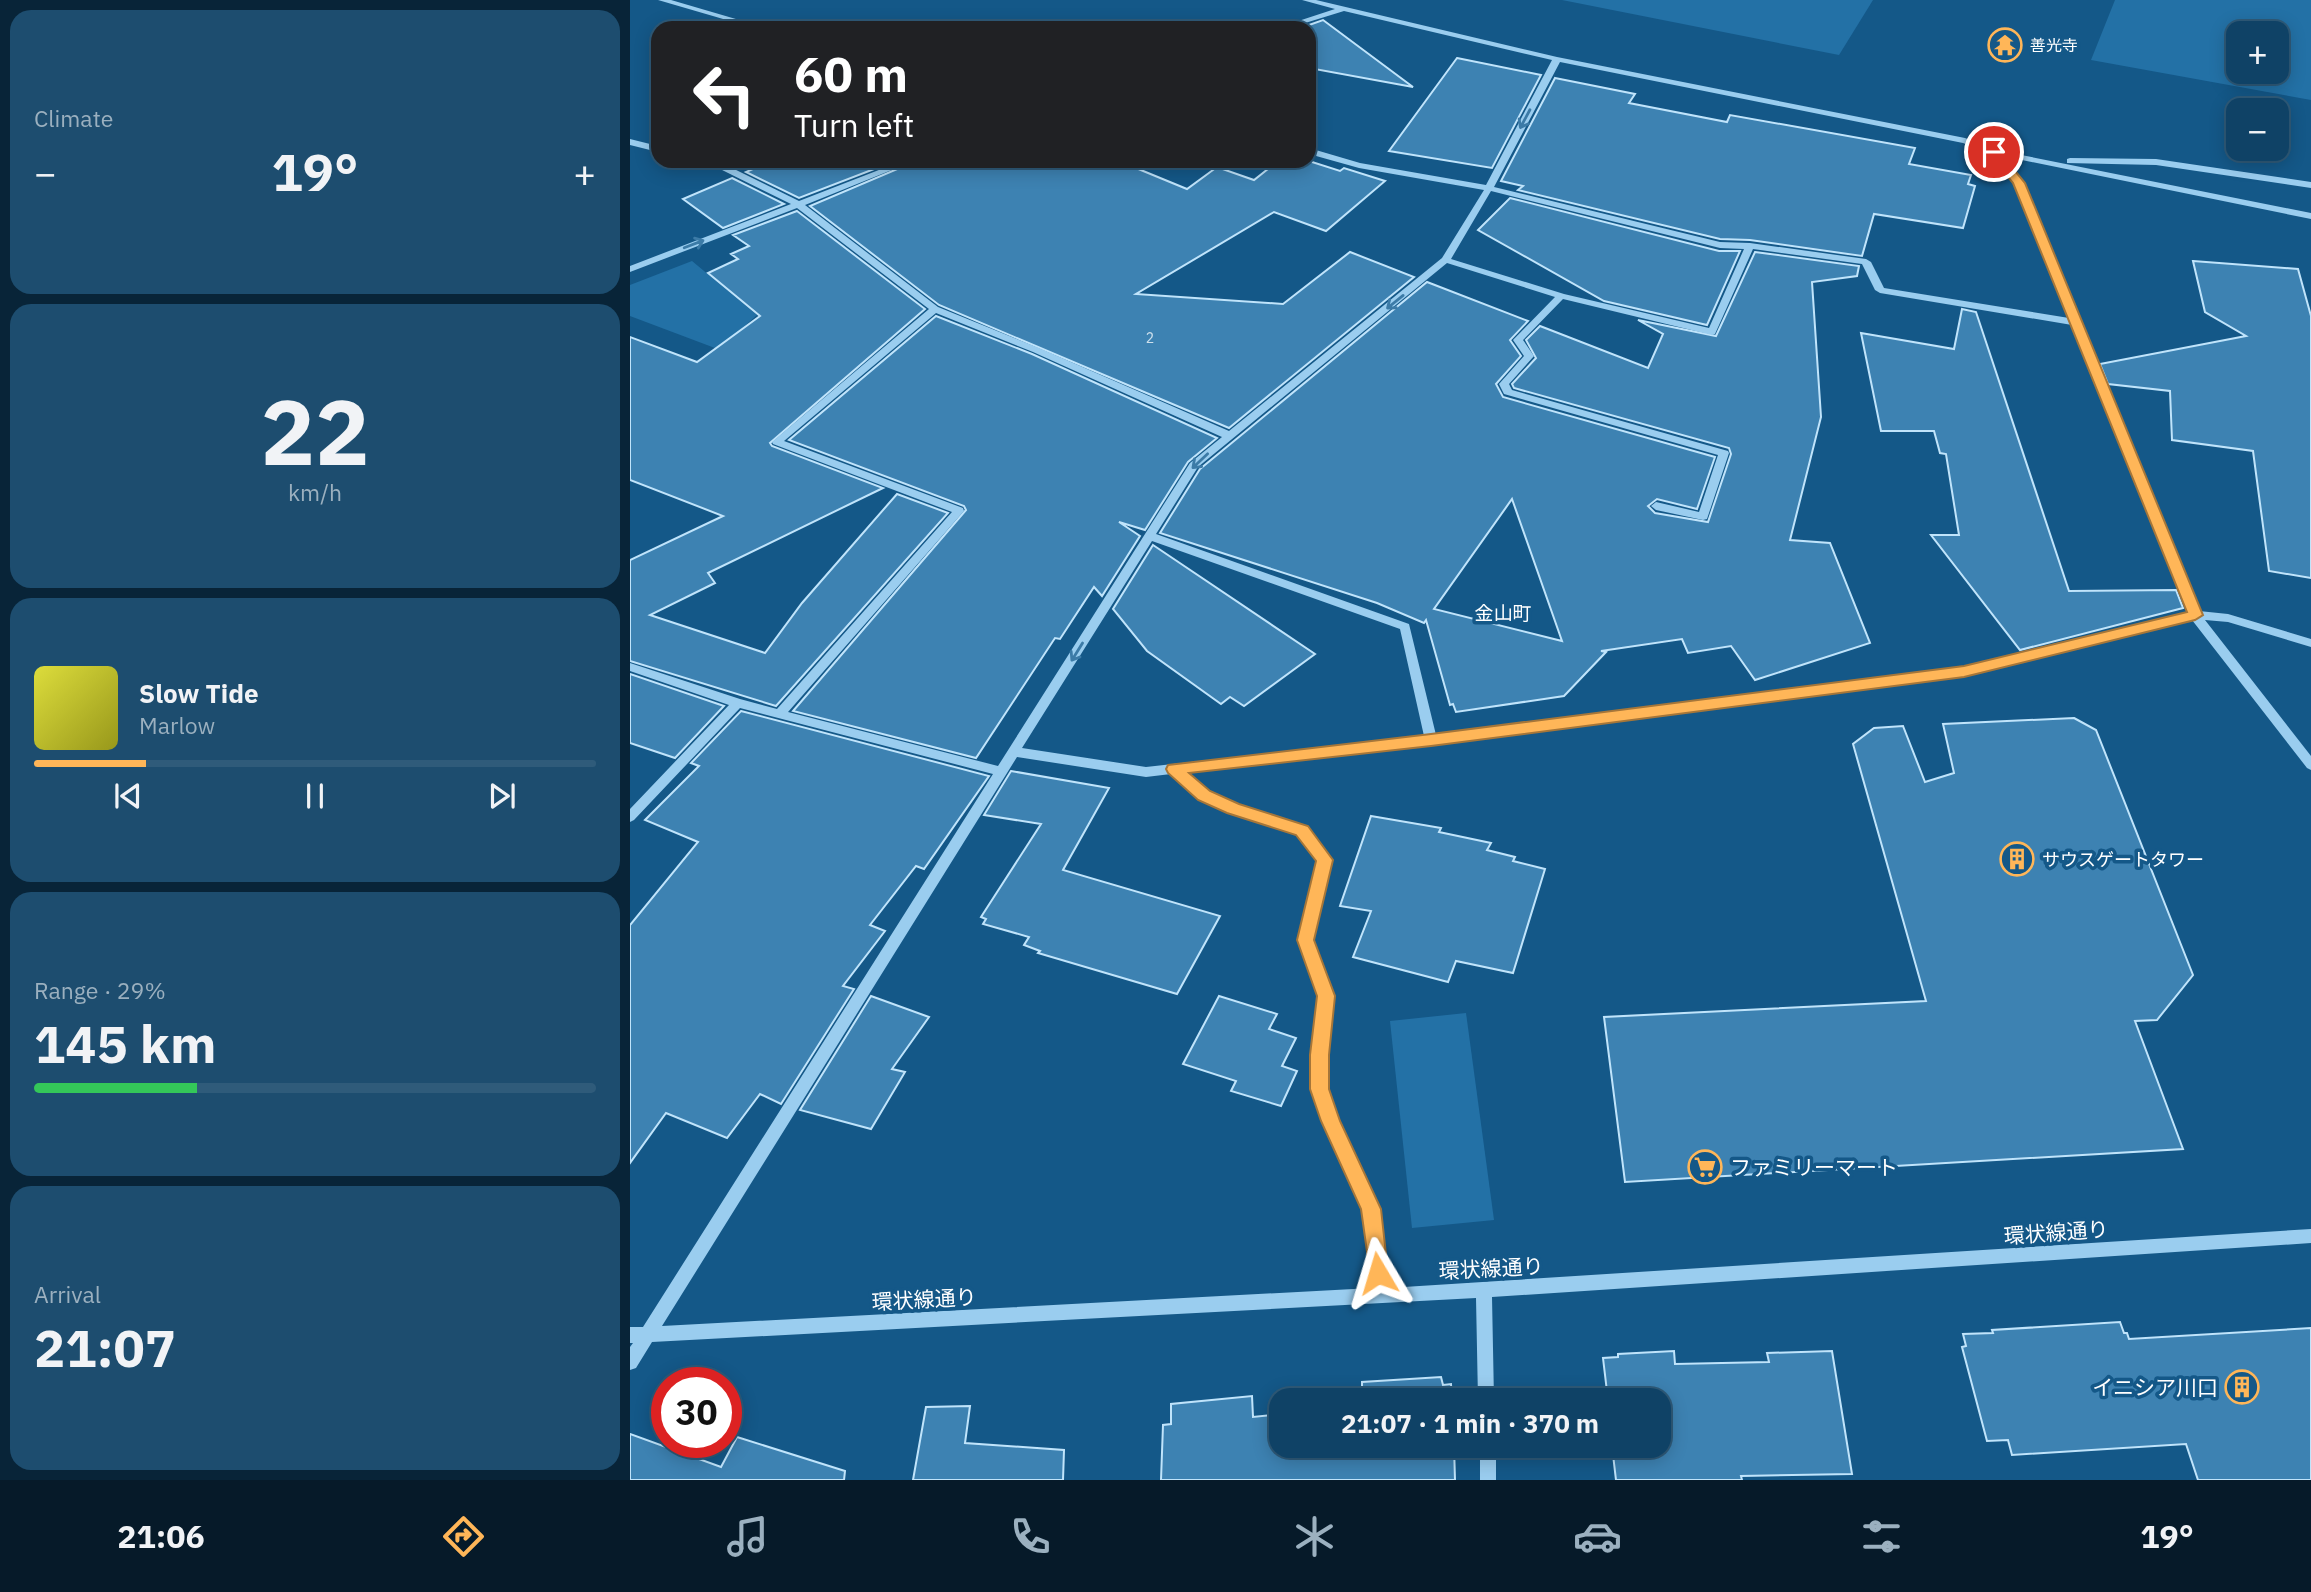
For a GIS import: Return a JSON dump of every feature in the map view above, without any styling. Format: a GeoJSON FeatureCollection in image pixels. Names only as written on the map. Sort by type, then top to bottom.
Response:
{"type":"FeatureCollection","features":[{"type":"Feature","properties":{"kind":"street"},"geometry":{"type":"LineString","coordinates":[[662,0],[738,21]]}},
{"type":"Feature","properties":{"kind":"street"},"geometry":{"type":"LineString","coordinates":[[1306,0],[1557,59],[1713,92],[1903,127],[1965,141],[1994,152],[2311,216]]}},
{"type":"Feature","properties":{"kind":"street"},"geometry":{"type":"LineString","coordinates":[[1303,21],[1342,9]]}},
{"type":"Feature","properties":{"kind":"street"},"geometry":{"type":"LineString","coordinates":[[630,1362],[1194,465],[1446,260],[1489,188],[1557,59]]}},
{"type":"Feature","properties":{"kind":"street"},"geometry":{"type":"LineString","coordinates":[[630,142],[651,147]]}},
{"type":"Feature","properties":{"kind":"street"},"geometry":{"type":"LineString","coordinates":[[1994,152],[2019,183],[2073,322],[2195,615],[2311,765]]}},
{"type":"Feature","properties":{"kind":"street"},"geometry":{"type":"LineString","coordinates":[[1316,153],[1359,165],[1489,188],[1720,244],[1866,262],[1880,290],[2073,322]]}},
{"type":"Feature","properties":{"kind":"street"},"geometry":{"type":"LineString","coordinates":[[2042,161],[2157,162],[2311,184]]}},
{"type":"Feature","properties":{"kind":"street"},"geometry":{"type":"LineString","coordinates":[[725,168],[798,204],[935,309],[1036,350],[1230,436]]}},
{"type":"Feature","properties":{"kind":"street"},"geometry":{"type":"LineString","coordinates":[[630,269],[892,168]]}},
{"type":"Feature","properties":{"kind":"street"},"geometry":{"type":"LineString","coordinates":[[1446,260],[1560,296],[1712,332],[1750,246]]}},
{"type":"Feature","properties":{"kind":"street"},"geometry":{"type":"LineString","coordinates":[[1560,296],[1518,340],[1529,356],[1504,384],[1508,392],[1724,453],[1703,516],[1656,506]]}},
{"type":"Feature","properties":{"kind":"street"},"geometry":{"type":"LineString","coordinates":[[779,714],[958,511],[777,442],[935,309]]}},
{"type":"Feature","properties":{"kind":"street"},"geometry":{"type":"LineString","coordinates":[[1149,536],[1405,627],[1431,740]]}},
{"type":"Feature","properties":{"kind":"street"},"geometry":{"type":"LineString","coordinates":[[1015,752],[1146,772],[1431,740],[1964,671],[2195,615],[2228,618],[2311,643]]}},
{"type":"Feature","properties":{"kind":"street"},"geometry":{"type":"LineString","coordinates":[[630,667],[738,703],[1000,771]]}},
{"type":"Feature","properties":{"kind":"street"},"geometry":{"type":"LineString","coordinates":[[630,817],[738,703]]}},
{"type":"Feature","properties":{"kind":"street"},"geometry":{"type":"LineString","coordinates":[[1174,769],[1204,795],[1233,808],[1302,831],[1325,860],[1306,940],[1326,996],[1319,1055],[1320,1089],[1331,1121],[1371,1209],[1381,1295]]}},
{"type":"Feature","properties":{"kind":"street","name":"環状線通り"},"geometry":{"type":"LineString","coordinates":[[630,1335],[1483,1290],[2311,1236]]}},
{"type":"Feature","properties":{"kind":"street"},"geometry":{"type":"LineString","coordinates":[[1483,1290],[1486,1388]]}},
{"type":"Feature","properties":{"kind":"street"},"geometry":{"type":"LineString","coordinates":[[1488,1458],[1489,1480]]}},
{"type":"Feature","properties":{"kind":"shaded area"},"geometry":{"type":"Polygon","coordinates":[[[1562,0],[1873,0],[1839,55],[1562,0]]]}},
{"type":"Feature","properties":{"kind":"shaded area"},"geometry":{"type":"Polygon","coordinates":[[[2115,0],[2311,0],[2311,100],[2091,60],[2115,0]]]}},
{"type":"Feature","properties":{"kind":"shaded area"},"geometry":{"type":"Polygon","coordinates":[[[692,261],[757,315],[738,332],[818,387],[630,316],[630,285],[692,261]]]}},
{"type":"Feature","properties":{"kind":"shaded area"},"geometry":{"type":"Polygon","coordinates":[[[1466,1013],[1494,1220],[1412,1228],[1390,1021],[1466,1013]]]}},
{"type":"Feature","properties":{"kind":"building"},"geometry":{"type":"Polygon","coordinates":[[[1323,20],[1413,87],[1316,69],[1316,22],[1323,20]]]}},
{"type":"Feature","properties":{"kind":"building"},"geometry":{"type":"Polygon","coordinates":[[[1457,58],[1541,75],[1492,168],[1389,151],[1457,58]]]}},
{"type":"Feature","properties":{"kind":"building"},"geometry":{"type":"Polygon","coordinates":[[[1555,78],[1635,94],[1629,103],[1727,122],[1730,115],[1915,148],[1909,164],[1971,175],[1968,184],[1975,186],[1963,228],[1874,214],[1862,256],[1750,240],[1720,239],[1518,190],[1523,186],[1501,181],[1555,78]]]}},
{"type":"Feature","properties":{"kind":"building"},"geometry":{"type":"Polygon","coordinates":[[[1316,163],[1340,171],[1344,168],[1385,181],[1326,231],[1274,212],[1136,294],[1283,304],[1350,252],[1414,277],[1229,428],[939,305],[810,206],[900,168],[1136,168],[1187,189],[1216,168],[1254,180],[1269,168],[1316,168],[1316,163]]]}},
{"type":"Feature","properties":{"kind":"building"},"geometry":{"type":"Polygon","coordinates":[[[755,168],[877,168],[799,198],[746,172],[755,168]]]}},
{"type":"Feature","properties":{"kind":"building"},"geometry":{"type":"Polygon","coordinates":[[[732,178],[784,204],[723,228],[683,199],[732,178]]]}},
{"type":"Feature","properties":{"kind":"building"},"geometry":{"type":"Polygon","coordinates":[[[1510,198],[1719,251],[1740,251],[1707,325],[1604,301],[1478,230],[1510,198]]]}},
{"type":"Feature","properties":{"kind":"building"},"geometry":{"type":"Polygon","coordinates":[[[797,211],[925,309],[770,443],[883,488],[708,573],[715,583],[650,615],[765,653],[802,603],[897,494],[948,513],[776,706],[630,661],[630,560],[723,516],[630,480],[630,337],[697,362],[760,316],[708,273],[738,259],[731,254],[749,246],[733,235],[797,211]]]}},
{"type":"Feature","properties":{"kind":"building"},"geometry":{"type":"Polygon","coordinates":[[[1755,252],[1859,266],[1857,276],[1812,282],[1821,417],[1790,540],[1830,543],[1870,643],[1755,680],[1731,646],[1688,653],[1682,639],[1601,651],[1606,652],[1564,696],[1456,712],[1453,704],[1450,705],[1426,620],[1424,623],[1377,603],[1160,533],[1200,469],[1427,282],[1528,321],[1510,340],[1521,356],[1496,384],[1503,397],[1715,457],[1697,509],[1657,499],[1648,506],[1655,513],[1708,522],[1731,454],[1729,448],[1514,388],[1512,384],[1536,358],[1526,340],[1540,326],[1648,368],[1663,334],[1638,320],[1716,336],[1755,252]],[[1512,499],[1434,609],[1562,641],[1512,499]]]}},
{"type":"Feature","properties":{"kind":"building"},"geometry":{"type":"Polygon","coordinates":[[[2193,261],[2298,269],[2311,316],[2311,578],[2269,571],[2253,451],[2172,440],[2170,391],[2108,384],[2100,364],[2246,336],[2205,312],[2193,261]]]}},
{"type":"Feature","properties":{"kind":"building"},"geometry":{"type":"Polygon","coordinates":[[[1962,309],[1976,312],[2069,591],[2176,590],[2183,608],[2020,650],[1931,535],[1959,535],[1946,454],[1940,453],[1934,431],[1881,431],[1861,333],[1954,349],[1962,309]]]}},
{"type":"Feature","properties":{"kind":"building"},"geometry":{"type":"Polygon","coordinates":[[[936,316],[1032,354],[1217,438],[1188,462],[1145,530],[1119,522],[1140,536],[1102,596],[1094,587],[1060,639],[1055,638],[976,758],[793,711],[966,510],[964,506],[789,440],[936,316]]]}},
{"type":"Feature","properties":{"kind":"building"},"geometry":{"type":"Polygon","coordinates":[[[1153,545],[1315,654],[1244,706],[1230,697],[1221,704],[1147,651],[1113,609],[1153,545]]]}},
{"type":"Feature","properties":{"kind":"building"},"geometry":{"type":"Polygon","coordinates":[[[630,674],[724,706],[675,758],[630,743],[630,674]]]}},
{"type":"Feature","properties":{"kind":"building"},"geometry":{"type":"Polygon","coordinates":[[[741,711],[989,776],[924,869],[916,866],[870,925],[885,931],[843,986],[854,989],[781,1104],[760,1094],[727,1138],[666,1113],[630,1163],[630,925],[698,842],[645,820],[699,766],[691,763],[741,711]]]}},
{"type":"Feature","properties":{"kind":"building"},"geometry":{"type":"Polygon","coordinates":[[[2074,718],[2096,730],[2193,975],[2157,1020],[2135,1021],[2183,1149],[1625,1182],[1604,1017],[1926,1001],[1853,744],[1874,728],[1903,726],[1925,782],[1954,773],[1943,724],[2074,718]]]}},
{"type":"Feature","properties":{"kind":"building"},"geometry":{"type":"Polygon","coordinates":[[[1011,771],[1109,788],[1063,870],[1220,916],[1177,994],[1038,953],[1040,951],[1024,945],[1029,937],[983,924],[986,919],[981,917],[1041,824],[984,815],[1011,771]]]}},
{"type":"Feature","properties":{"kind":"building"},"geometry":{"type":"Polygon","coordinates":[[[1371,816],[1441,828],[1439,832],[1491,843],[1487,850],[1515,857],[1513,861],[1545,869],[1513,973],[1456,961],[1448,982],[1353,957],[1371,911],[1340,906],[1371,816]]]}},
{"type":"Feature","properties":{"kind":"building"},"geometry":{"type":"Polygon","coordinates":[[[871,996],[929,1017],[892,1069],[905,1072],[871,1129],[800,1110],[871,996]]]}},
{"type":"Feature","properties":{"kind":"building"},"geometry":{"type":"Polygon","coordinates":[[[1219,996],[1277,1014],[1269,1029],[1296,1038],[1282,1066],[1297,1071],[1281,1106],[1231,1091],[1236,1081],[1183,1064],[1219,996]]]}},
{"type":"Feature","properties":{"kind":"building"},"geometry":{"type":"Polygon","coordinates":[[[2120,1322],[2129,1339],[2311,1328],[2311,1480],[2198,1480],[2186,1444],[2012,1455],[2008,1440],[1987,1441],[1962,1347],[1966,1346],[1963,1334],[2120,1322]]]}},
{"type":"Feature","properties":{"kind":"building"},"geometry":{"type":"Polygon","coordinates":[[[1674,1351],[1675,1364],[1769,1362],[1767,1353],[1832,1351],[1852,1474],[1741,1476],[1742,1480],[1616,1480],[1613,1458],[1671,1458],[1671,1388],[1607,1388],[1603,1358],[1618,1357],[1618,1354],[1674,1351]]]}},
{"type":"Feature","properties":{"kind":"building"},"geometry":{"type":"Polygon","coordinates":[[[1441,1377],[1443,1385],[1451,1384],[1451,1388],[1362,1388],[1362,1382],[1441,1377]]]}},
{"type":"Feature","properties":{"kind":"building"},"geometry":{"type":"Polygon","coordinates":[[[1252,1396],[1253,1417],[1269,1415],[1269,1458],[1454,1458],[1455,1480],[1161,1480],[1163,1425],[1171,1424],[1171,1404],[1252,1396]]]}},
{"type":"Feature","properties":{"kind":"building"},"geometry":{"type":"Polygon","coordinates":[[[970,1406],[965,1443],[1064,1450],[1063,1480],[913,1480],[926,1407],[970,1406]]]}},
{"type":"Feature","properties":{"kind":"building"},"geometry":{"type":"Polygon","coordinates":[[[630,1434],[651,1442],[651,1458],[696,1458],[721,1467],[726,1458],[742,1458],[742,1439],[845,1471],[844,1480],[630,1480],[630,1434]]]}},
{"type":"Feature","properties":{"kind":"place","name":"善光寺"},"geometry":{"type":"Point","coordinates":[2005,45]}},
{"type":"Feature","properties":{"kind":"place","name":"サウスゲートタワー"},"geometry":{"type":"Point","coordinates":[2017,859]}},
{"type":"Feature","properties":{"kind":"place","name":"ファミリーマート"},"geometry":{"type":"Point","coordinates":[1705,1167]}},
{"type":"Feature","properties":{"kind":"place","name":"イニシア川口"},"geometry":{"type":"Point","coordinates":[2242,1387]}},
{"type":"Feature","properties":{"kind":"district","name":"金山町"},"geometry":{"type":"Point","coordinates":[1503,613]}},
{"type":"Feature","properties":{"kind":"route"},"geometry":{"type":"LineString","coordinates":[[1378,1273],[1371,1209],[1331,1121],[1320,1089],[1319,1055],[1326,996],[1306,940],[1325,860],[1302,831],[1233,808],[1204,795],[1174,769],[1431,740],[1964,671],[2195,615],[2073,322],[2019,183],[1994,152]]}}]}
